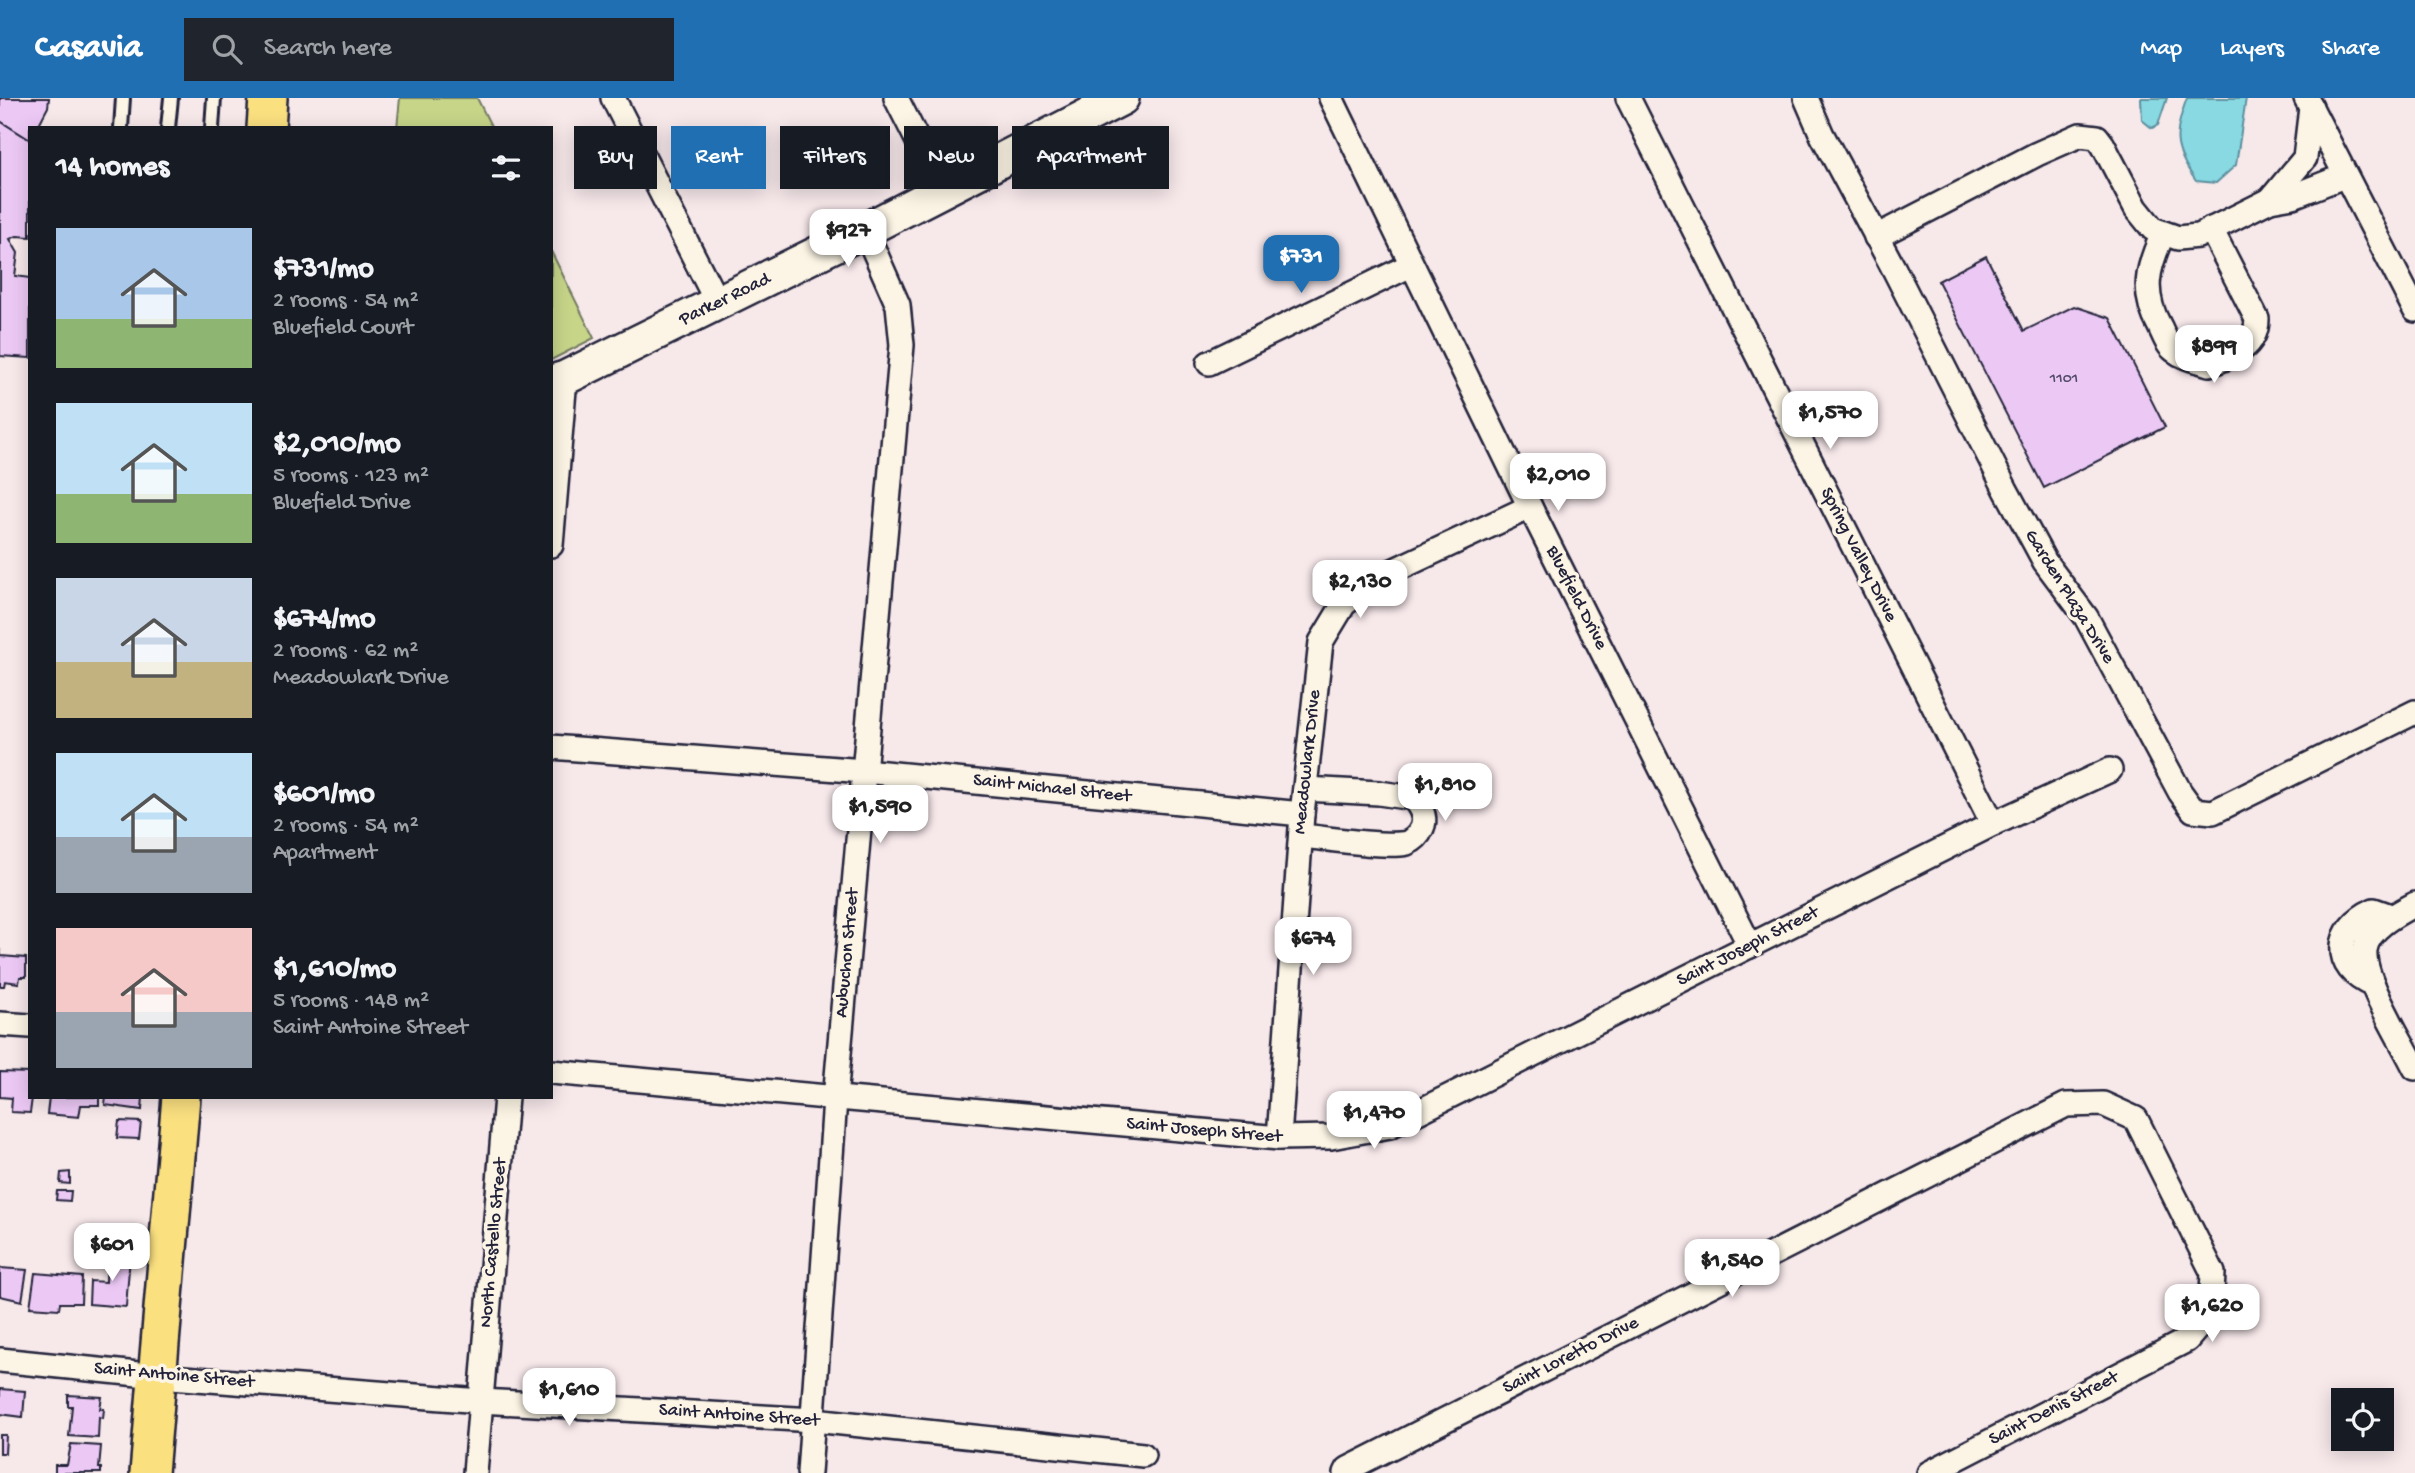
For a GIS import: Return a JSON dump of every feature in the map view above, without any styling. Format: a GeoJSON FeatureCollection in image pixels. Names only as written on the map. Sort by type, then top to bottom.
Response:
{"type":"FeatureCollection","features":[{"type":"Feature","properties":{"kind":"main road"},"geometry":{"type":"LineString","coordinates":[[266,126],[268,98]]}},
{"type":"Feature","properties":{"kind":"main road","name":"Parker Road"},"geometry":{"type":"LineString","coordinates":[[558,380],[718,304],[1122,98]]}},
{"type":"Feature","properties":{"kind":"main road"},"geometry":{"type":"LineString","coordinates":[[149,1473],[181,1099]]}},
{"type":"Feature","properties":{"kind":"street"},"geometry":{"type":"LineString","coordinates":[[613,98],[718,304]]}},
{"type":"Feature","properties":{"kind":"street"},"geometry":{"type":"LineString","coordinates":[[896,98],[942,190]]}},
{"type":"Feature","properties":{"kind":"street","name":"Bluefield Drive"},"geometry":{"type":"LineString","coordinates":[[1331,98],[1530,507],[1750,946]]}},
{"type":"Feature","properties":{"kind":"street","name":"Spring Valley Drive"},"geometry":{"type":"LineString","coordinates":[[1629,98],[1993,824]]}},
{"type":"Feature","properties":{"kind":"street","name":"Garden Plaza Drive"},"geometry":{"type":"LineString","coordinates":[[1806,98],[1822,135],[2045,562],[2086,617],[2180,792],[2193,810],[2213,812],[2415,712]]}},
{"type":"Feature","properties":{"kind":"street"},"geometry":{"type":"LineString","coordinates":[[2309,103],[2344,176],[2415,310]]}},
{"type":"Feature","properties":{"kind":"street"},"geometry":{"type":"LineString","coordinates":[[2270,200],[2305,158],[2309,103]]}},
{"type":"Feature","properties":{"kind":"street"},"geometry":{"type":"LineString","coordinates":[[1876,237],[2037,154],[2080,135],[2097,137],[2136,208],[2153,229],[2178,238],[2198,236],[2270,200],[2293,196],[2344,176]]}},
{"type":"Feature","properties":{"kind":"street"},"geometry":{"type":"LineString","coordinates":[[2164,234],[2152,256],[2148,274],[2153,315],[2171,348],[2182,356],[2210,364],[2246,347],[2254,339],[2257,328],[2257,319],[2211,229]]}},
{"type":"Feature","properties":{"kind":"street","name":"Aubuchon Street"},"geometry":{"type":"LineString","coordinates":[[809,1473],[835,1099],[902,345],[898,305],[865,230]]}},
{"type":"Feature","properties":{"kind":"street"},"geometry":{"type":"LineString","coordinates":[[1209,363],[1411,265]]}},
{"type":"Feature","properties":{"kind":"street"},"geometry":{"type":"LineString","coordinates":[[553,498],[558,380]]}},
{"type":"Feature","properties":{"kind":"street","name":"Meadowlark Drive"},"geometry":{"type":"LineString","coordinates":[[1279,1138],[1301,825],[1321,642],[1344,604],[1380,577],[1530,507]]}},
{"type":"Feature","properties":{"kind":"street","name":"Saint Michael Street"},"geometry":{"type":"LineString","coordinates":[[553,747],[864,771],[1301,825],[1390,844],[1406,843],[1416,838],[1424,825],[1422,808],[1413,798],[1379,793],[1305,789]]}},
{"type":"Feature","properties":{"kind":"street","name":"Saint Joseph Street"},"geometry":{"type":"LineString","coordinates":[[553,1072],[1279,1138],[1331,1137],[1390,1126],[1993,824],[2110,770]]}},
{"type":"Feature","properties":{"kind":"street"},"geometry":{"type":"LineString","coordinates":[[2415,904],[2381,923],[2365,948],[2367,973],[2415,1068]]}},
{"type":"Feature","properties":{"kind":"street"},"geometry":{"type":"LineString","coordinates":[[2373,985],[2358,978],[2346,964],[2342,942],[2359,917],[2374,910],[2391,916]]}},
{"type":"Feature","properties":{"kind":"street"},"geometry":{"type":"LineString","coordinates":[[0,1024],[28,1026]]}},
{"type":"Feature","properties":{"kind":"street","name":"North Castello Street"},"geometry":{"type":"LineString","coordinates":[[475,1473],[506,1099]]}},
{"type":"Feature","properties":{"kind":"street","name":"Saint Loretto Drive"},"geometry":{"type":"LineString","coordinates":[[1346,1473],[1348,1469],[1373,1456],[2066,1105],[2103,1104]]}},
{"type":"Feature","properties":{"kind":"street","name":"Saint Denis Street"},"geometry":{"type":"LineString","coordinates":[[1929,1473],[2187,1340],[2211,1312],[2213,1273],[2136,1119],[2103,1104]]}},
{"type":"Feature","properties":{"kind":"street","name":"Saint Antoine Street"},"geometry":{"type":"LineString","coordinates":[[0,1360],[158,1376],[481,1401],[814,1420],[1143,1455]]}},
{"type":"Feature","properties":{"kind":"lane"},"geometry":{"type":"LineString","coordinates":[[121,126],[123,98]]}},
{"type":"Feature","properties":{"kind":"lane"},"geometry":{"type":"LineString","coordinates":[[168,126],[171,98]]}},
{"type":"Feature","properties":{"kind":"lane"},"geometry":{"type":"LineString","coordinates":[[212,126],[214,98]]}},
{"type":"Feature","properties":{"kind":"green space"},"geometry":{"type":"Polygon","coordinates":[[[400,98],[477,98],[491,126],[397,126],[400,98]]]}},
{"type":"Feature","properties":{"kind":"green space"},"geometry":{"type":"Polygon","coordinates":[[[553,255],[594,338],[553,359],[553,255]]]}},
{"type":"Feature","properties":{"kind":"water"},"geometry":{"type":"Polygon","coordinates":[[[2141,98],[2167,98],[2158,125],[2152,128],[2142,120],[2141,98]]]}},
{"type":"Feature","properties":{"kind":"water"},"geometry":{"type":"Polygon","coordinates":[[[2187,98],[2246,98],[2236,165],[2216,183],[2196,181],[2179,150],[2179,122],[2187,98]]]}},
{"type":"Feature","properties":{"kind":"building"},"geometry":{"type":"Polygon","coordinates":[[[0,98],[49,98],[48,107],[38,126],[28,126],[28,139],[0,121],[0,98]]]}},
{"type":"Feature","properties":{"kind":"building"},"geometry":{"type":"Polygon","coordinates":[[[0,121],[28,139],[28,237],[17,236],[10,239],[18,253],[15,276],[28,278],[28,358],[0,356],[0,121]]]}},
{"type":"Feature","properties":{"kind":"building"},"geometry":{"type":"Polygon","coordinates":[[[1986,256],[2024,331],[2074,306],[2110,318],[2165,427],[2044,488],[1938,281],[1986,256]]]}},
{"type":"Feature","properties":{"kind":"building"},"geometry":{"type":"Polygon","coordinates":[[[0,949],[1,956],[26,958],[26,977],[20,977],[19,983],[5,981],[4,986],[0,986],[0,949]]]}},
{"type":"Feature","properties":{"kind":"building"},"geometry":{"type":"Polygon","coordinates":[[[0,1072],[28,1073],[28,1099],[32,1099],[30,1113],[11,1112],[12,1098],[0,1097],[0,1072]]]}},
{"type":"Feature","properties":{"kind":"building"},"geometry":{"type":"Polygon","coordinates":[[[49,1099],[99,1099],[99,1105],[81,1105],[79,1117],[47,1114],[49,1099]]]}},
{"type":"Feature","properties":{"kind":"building"},"geometry":{"type":"Polygon","coordinates":[[[106,1099],[143,1099],[142,1110],[105,1105],[106,1099]]]}},
{"type":"Feature","properties":{"kind":"building"},"geometry":{"type":"Polygon","coordinates":[[[119,1121],[141,1122],[139,1139],[117,1138],[119,1121]]]}},
{"type":"Feature","properties":{"kind":"building"},"geometry":{"type":"Polygon","coordinates":[[[70,1172],[70,1184],[60,1183],[61,1173],[70,1172]]]}},
{"type":"Feature","properties":{"kind":"building"},"geometry":{"type":"Polygon","coordinates":[[[57,1191],[71,1191],[70,1201],[56,1200],[57,1191]]]}},
{"type":"Feature","properties":{"kind":"building"},"geometry":{"type":"Polygon","coordinates":[[[107,1254],[130,1256],[126,1307],[89,1304],[90,1281],[106,1282],[107,1254]]]}},
{"type":"Feature","properties":{"kind":"building"},"geometry":{"type":"Polygon","coordinates":[[[0,1268],[27,1270],[22,1301],[0,1296],[0,1268]]]}},
{"type":"Feature","properties":{"kind":"building"},"geometry":{"type":"Polygon","coordinates":[[[35,1273],[82,1277],[81,1303],[60,1303],[59,1309],[30,1307],[35,1273]]]}},
{"type":"Feature","properties":{"kind":"building"},"geometry":{"type":"Polygon","coordinates":[[[0,1389],[25,1391],[23,1417],[0,1414],[0,1389]]]}},
{"type":"Feature","properties":{"kind":"building"},"geometry":{"type":"Polygon","coordinates":[[[68,1395],[102,1397],[100,1409],[104,1409],[103,1418],[99,1417],[98,1438],[69,1436],[72,1406],[68,1406],[68,1395]]]}},
{"type":"Feature","properties":{"kind":"building"},"geometry":{"type":"Polygon","coordinates":[[[0,1435],[6,1435],[5,1453],[0,1453],[0,1435]]]}},
{"type":"Feature","properties":{"kind":"building"},"geometry":{"type":"Polygon","coordinates":[[[71,1444],[101,1446],[101,1473],[55,1473],[55,1465],[67,1465],[71,1444]]]}}]}
